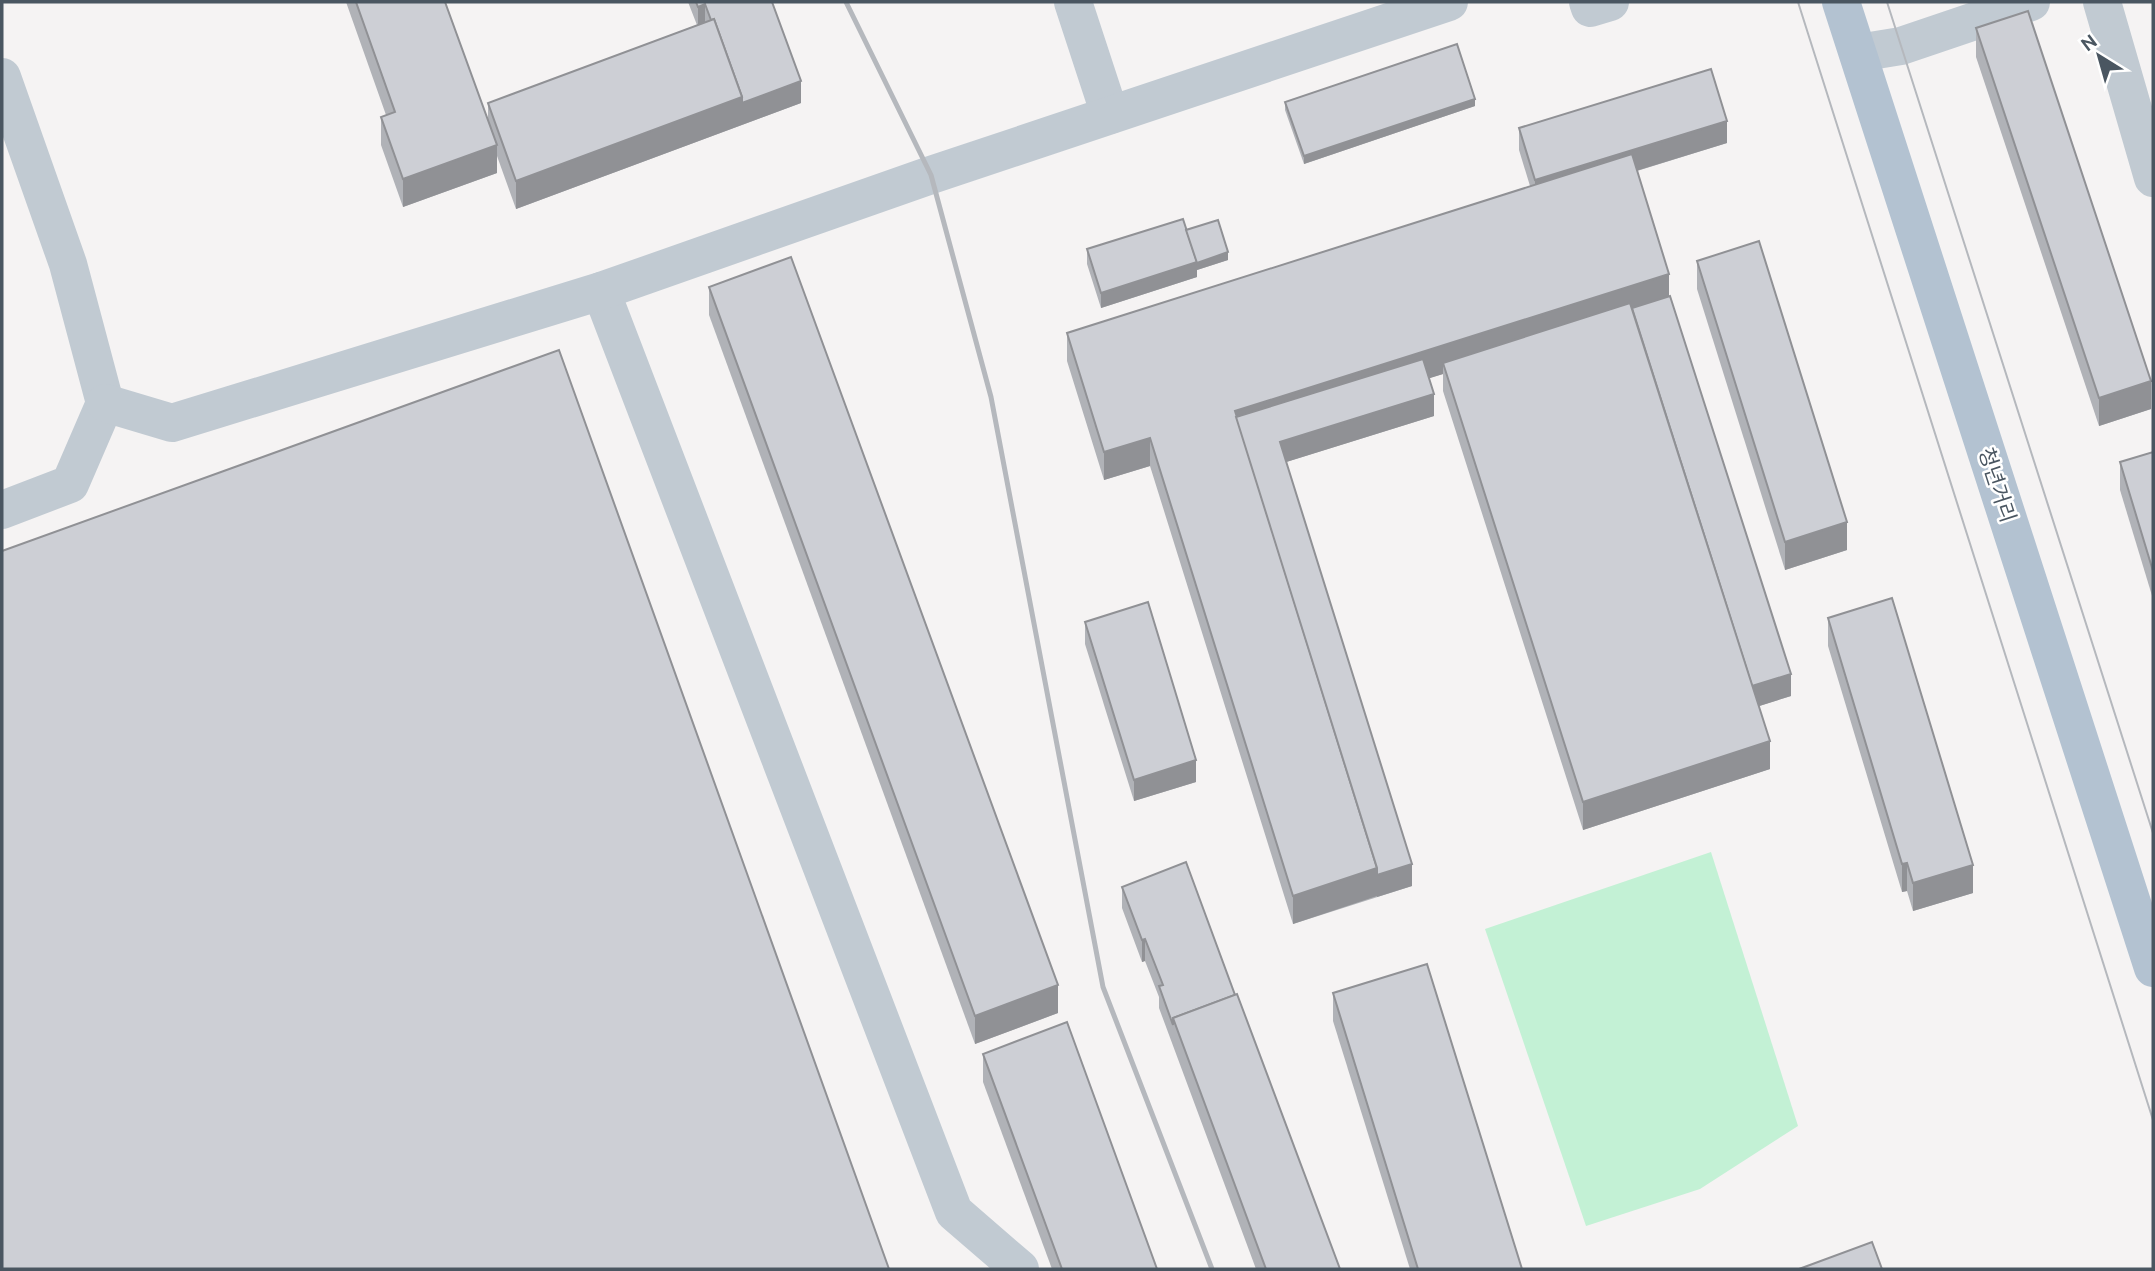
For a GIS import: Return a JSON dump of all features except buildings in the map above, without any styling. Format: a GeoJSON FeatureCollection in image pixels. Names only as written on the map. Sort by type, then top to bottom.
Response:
{"type":"FeatureCollection","features":[{"type":"Feature","properties":{"kind":"main road","name":"청년거리"},"geometry":{"type":"LineString","coordinates":[[1841,2],[2144,908],[2153,968]]}},
{"type":"Feature","properties":{"kind":"street"},"geometry":{"type":"LineString","coordinates":[[1073,2],[1110,115]]}},
{"type":"Feature","properties":{"kind":"street"},"geometry":{"type":"LineString","coordinates":[[105,403],[172,424],[601,291],[931,175],[1448,2]]}},
{"type":"Feature","properties":{"kind":"street"},"geometry":{"type":"LineString","coordinates":[[1588,2],[1590,8],[1610,2]]}},
{"type":"Feature","properties":{"kind":"street"},"geometry":{"type":"LineString","coordinates":[[1858,53],[1901,46],[2031,2]]}},
{"type":"Feature","properties":{"kind":"street"},"geometry":{"type":"LineString","coordinates":[[2102,2],[2139,75],[2153,178]]}},
{"type":"Feature","properties":{"kind":"street"},"geometry":{"type":"LineString","coordinates":[[2,77],[68,264],[105,403],[70,484],[2,510]]}},
{"type":"Feature","properties":{"kind":"street"},"geometry":{"type":"LineString","coordinates":[[601,291],[954,1213],[1020,1269]]}},
{"type":"Feature","properties":{"kind":"green space"},"geometry":{"type":"Polygon","coordinates":[[[1711,852],[1798,1126],[1700,1189],[1586,1226],[1485,929],[1711,852]]]}},
{"type":"Feature","properties":{"kind":"tram line"},"geometry":{"type":"LineString","coordinates":[[1798,2],[2153,1120]]}},
{"type":"Feature","properties":{"kind":"tram line"},"geometry":{"type":"LineString","coordinates":[[1887,2],[2153,833]]}},
{"type":"Feature","properties":{"kind":"railway"},"geometry":{"type":"LineString","coordinates":[[846,2],[931,175],[991,397],[1103,987],[1212,1269]]}}]}
